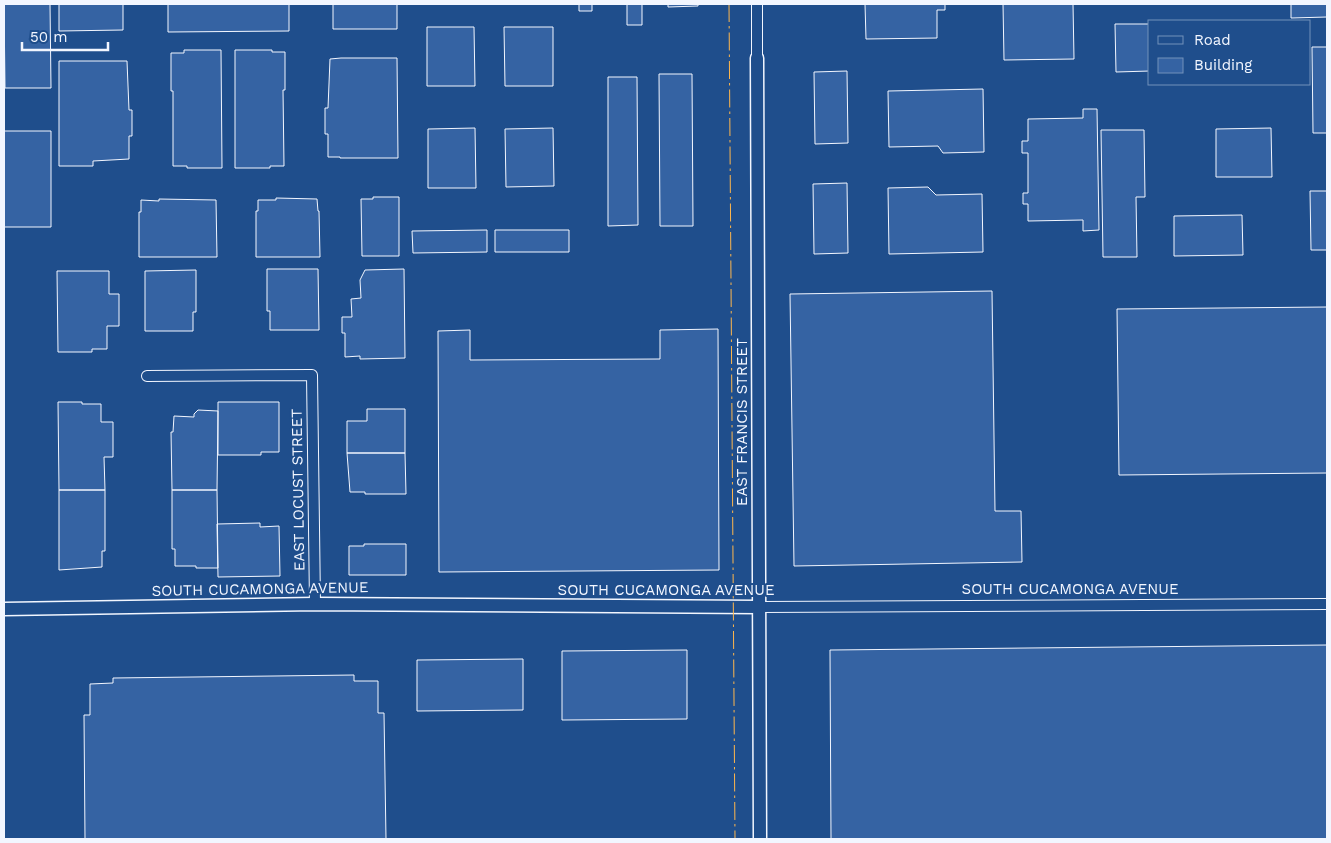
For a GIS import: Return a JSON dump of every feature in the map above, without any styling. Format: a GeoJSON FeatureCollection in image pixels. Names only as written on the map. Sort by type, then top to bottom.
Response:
{"type":"FeatureCollection","features":[{"type":"Feature","properties":{"kind":"street","name":"EAST FRANCIS STREET"},"geometry":{"type":"LineString","coordinates":[[756,4],[760,839]]}},
{"type":"Feature","properties":{"kind":"street","name":"EAST LOCUST STREET"},"geometry":{"type":"LineString","coordinates":[[147,376],[312,375],[315,604]]}},
{"type":"Feature","properties":{"kind":"street","name":"SOUTH CUCAMONGA AVENUE"},"geometry":{"type":"LineString","coordinates":[[4,609],[315,604],[759,608],[1327,604]]}},
{"type":"Feature","properties":{"kind":"building"},"geometry":{"type":"Polygon","coordinates":[[[4,4],[50,4],[51,88],[5,88],[4,4]]]}},
{"type":"Feature","properties":{"kind":"building"},"geometry":{"type":"Polygon","coordinates":[[[59,4],[123,4],[123,30],[59,31],[59,4]]]}},
{"type":"Feature","properties":{"kind":"building"},"geometry":{"type":"Polygon","coordinates":[[[168,4],[289,4],[289,31],[168,32],[168,4]]]}},
{"type":"Feature","properties":{"kind":"building"},"geometry":{"type":"Polygon","coordinates":[[[333,4],[397,4],[397,29],[333,29],[333,4]]]}},
{"type":"Feature","properties":{"kind":"building"},"geometry":{"type":"Polygon","coordinates":[[[579,4],[592,4],[592,11],[579,11],[579,4]]]}},
{"type":"Feature","properties":{"kind":"building"},"geometry":{"type":"Polygon","coordinates":[[[627,4],[642,4],[642,25],[627,25],[627,4]]]}},
{"type":"Feature","properties":{"kind":"building"},"geometry":{"type":"Polygon","coordinates":[[[668,4],[698,4],[698,6],[668,7],[668,4]]]}},
{"type":"Feature","properties":{"kind":"building"},"geometry":{"type":"Polygon","coordinates":[[[865,4],[945,4],[945,10],[937,10],[937,38],[866,39],[865,4]]]}},
{"type":"Feature","properties":{"kind":"building"},"geometry":{"type":"Polygon","coordinates":[[[1003,4],[1073,4],[1074,59],[1004,60],[1003,4]]]}},
{"type":"Feature","properties":{"kind":"building"},"geometry":{"type":"Polygon","coordinates":[[[1291,4],[1327,4],[1327,17],[1291,18],[1291,4]]]}},
{"type":"Feature","properties":{"kind":"building"},"geometry":{"type":"Polygon","coordinates":[[[1115,24],[1148,24],[1148,71],[1116,72],[1115,24]]]}},
{"type":"Feature","properties":{"kind":"building"},"geometry":{"type":"Polygon","coordinates":[[[427,27],[474,27],[475,86],[427,86],[427,27]]]}},
{"type":"Feature","properties":{"kind":"building"},"geometry":{"type":"Polygon","coordinates":[[[504,27],[553,27],[553,86],[505,86],[504,27]]]}},
{"type":"Feature","properties":{"kind":"building"},"geometry":{"type":"Polygon","coordinates":[[[1312,47],[1327,47],[1327,133],[1313,133],[1312,47]]]}},
{"type":"Feature","properties":{"kind":"building"},"geometry":{"type":"Polygon","coordinates":[[[184,50],[221,50],[222,168],[173,166],[171,53],[184,53],[184,50]]]}},
{"type":"Feature","properties":{"kind":"building"},"geometry":{"type":"Polygon","coordinates":[[[235,50],[285,52],[285,90],[283,90],[284,166],[235,168],[235,50]]]}},
{"type":"Feature","properties":{"kind":"building"},"geometry":{"type":"Polygon","coordinates":[[[397,58],[398,158],[328,157],[328,134],[325,134],[325,108],[328,108],[330,59],[397,58]]]}},
{"type":"Feature","properties":{"kind":"building"},"geometry":{"type":"Polygon","coordinates":[[[59,61],[127,61],[129,110],[132,110],[132,136],[129,136],[129,159],[93,161],[93,166],[59,166],[59,61]]]}},
{"type":"Feature","properties":{"kind":"building"},"geometry":{"type":"Polygon","coordinates":[[[847,71],[848,143],[815,144],[814,72],[847,71]]]}},
{"type":"Feature","properties":{"kind":"building"},"geometry":{"type":"Polygon","coordinates":[[[659,74],[692,74],[693,226],[660,226],[659,74]]]}},
{"type":"Feature","properties":{"kind":"building"},"geometry":{"type":"Polygon","coordinates":[[[608,77],[637,77],[638,225],[608,226],[608,77]]]}},
{"type":"Feature","properties":{"kind":"building"},"geometry":{"type":"Polygon","coordinates":[[[983,89],[984,152],[943,153],[938,146],[889,147],[888,91],[983,89]]]}},
{"type":"Feature","properties":{"kind":"building"},"geometry":{"type":"Polygon","coordinates":[[[1083,109],[1097,109],[1099,230],[1083,231],[1083,220],[1028,221],[1028,204],[1023,204],[1023,193],[1028,193],[1028,153],[1022,153],[1022,141],[1028,141],[1028,119],[1083,118],[1083,109]]]}},
{"type":"Feature","properties":{"kind":"building"},"geometry":{"type":"Polygon","coordinates":[[[475,128],[476,188],[428,188],[428,129],[475,128]]]}},
{"type":"Feature","properties":{"kind":"building"},"geometry":{"type":"Polygon","coordinates":[[[553,128],[554,186],[506,187],[505,129],[553,128]]]}},
{"type":"Feature","properties":{"kind":"building"},"geometry":{"type":"Polygon","coordinates":[[[1271,128],[1272,177],[1216,177],[1216,129],[1271,128]]]}},
{"type":"Feature","properties":{"kind":"building"},"geometry":{"type":"Polygon","coordinates":[[[1101,130],[1144,130],[1145,197],[1136,197],[1137,257],[1103,257],[1101,130]]]}},
{"type":"Feature","properties":{"kind":"building"},"geometry":{"type":"Polygon","coordinates":[[[4,131],[51,131],[51,227],[4,227],[4,131]]]}},
{"type":"Feature","properties":{"kind":"building"},"geometry":{"type":"Polygon","coordinates":[[[847,183],[848,253],[814,254],[813,184],[847,183]]]}},
{"type":"Feature","properties":{"kind":"building"},"geometry":{"type":"Polygon","coordinates":[[[928,187],[936,195],[982,194],[983,252],[889,254],[888,188],[928,187]]]}},
{"type":"Feature","properties":{"kind":"building"},"geometry":{"type":"Polygon","coordinates":[[[1310,191],[1327,191],[1327,250],[1311,250],[1310,191]]]}},
{"type":"Feature","properties":{"kind":"building"},"geometry":{"type":"Polygon","coordinates":[[[373,197],[399,197],[399,256],[362,256],[361,199],[373,199],[373,197]]]}},
{"type":"Feature","properties":{"kind":"building"},"geometry":{"type":"Polygon","coordinates":[[[276,198],[317,199],[320,257],[256,257],[256,211],[258,211],[258,200],[276,200],[276,198]]]}},
{"type":"Feature","properties":{"kind":"building"},"geometry":{"type":"Polygon","coordinates":[[[159,199],[216,200],[217,257],[139,257],[139,212],[141,212],[141,200],[159,201],[159,199]]]}},
{"type":"Feature","properties":{"kind":"building"},"geometry":{"type":"Polygon","coordinates":[[[1242,215],[1243,255],[1174,256],[1174,216],[1242,215]]]}},
{"type":"Feature","properties":{"kind":"building"},"geometry":{"type":"Polygon","coordinates":[[[487,230],[487,252],[413,253],[412,231],[487,230]]]}},
{"type":"Feature","properties":{"kind":"building"},"geometry":{"type":"Polygon","coordinates":[[[495,230],[569,230],[569,252],[495,252],[495,230]]]}},
{"type":"Feature","properties":{"kind":"building"},"geometry":{"type":"Polygon","coordinates":[[[267,269],[318,269],[319,330],[270,330],[270,311],[267,311],[267,269]]]}},
{"type":"Feature","properties":{"kind":"building"},"geometry":{"type":"Polygon","coordinates":[[[404,269],[405,358],[360,359],[360,356],[345,357],[345,333],[342,333],[342,317],[352,317],[351,299],[361,298],[360,280],[365,270],[404,269]]]}},
{"type":"Feature","properties":{"kind":"building"},"geometry":{"type":"Polygon","coordinates":[[[196,270],[196,312],[193,312],[193,331],[145,331],[145,271],[196,270]]]}},
{"type":"Feature","properties":{"kind":"building"},"geometry":{"type":"Polygon","coordinates":[[[57,271],[109,271],[109,294],[119,294],[119,326],[107,326],[107,349],[92,349],[92,352],[58,352],[57,271]]]}},
{"type":"Feature","properties":{"kind":"building"},"geometry":{"type":"Polygon","coordinates":[[[992,291],[995,511],[1021,511],[1022,562],[794,566],[790,294],[992,291]]]}},
{"type":"Feature","properties":{"kind":"building"},"geometry":{"type":"Polygon","coordinates":[[[1327,307],[1327,473],[1119,475],[1117,309],[1327,307]]]}},
{"type":"Feature","properties":{"kind":"building"},"geometry":{"type":"Polygon","coordinates":[[[718,329],[719,570],[439,572],[438,331],[470,330],[470,360],[660,359],[660,330],[718,329]]]}},
{"type":"Feature","properties":{"kind":"building"},"geometry":{"type":"Polygon","coordinates":[[[58,402],[101,404],[101,422],[113,422],[113,457],[104,457],[105,490],[59,490],[58,402]]]}},
{"type":"Feature","properties":{"kind":"building"},"geometry":{"type":"Polygon","coordinates":[[[218,402],[279,402],[279,452],[261,452],[261,455],[218,455],[218,402]]]}},
{"type":"Feature","properties":{"kind":"building"},"geometry":{"type":"Polygon","coordinates":[[[367,409],[405,409],[405,453],[347,453],[347,421],[367,421],[367,409]]]}},
{"type":"Feature","properties":{"kind":"building"},"geometry":{"type":"Polygon","coordinates":[[[198,410],[218,411],[217,490],[172,490],[171,432],[173,432],[174,416],[194,417],[198,410]]]}},
{"type":"Feature","properties":{"kind":"building"},"geometry":{"type":"Polygon","coordinates":[[[347,453],[405,453],[406,494],[350,492],[347,453]]]}},
{"type":"Feature","properties":{"kind":"building"},"geometry":{"type":"Polygon","coordinates":[[[59,490],[105,490],[105,551],[102,551],[102,567],[59,570],[59,490]]]}},
{"type":"Feature","properties":{"kind":"building"},"geometry":{"type":"Polygon","coordinates":[[[172,490],[217,490],[218,568],[175,566],[175,549],[172,549],[172,490]]]}},
{"type":"Feature","properties":{"kind":"building"},"geometry":{"type":"Polygon","coordinates":[[[260,523],[260,527],[279,526],[280,576],[218,577],[217,524],[260,523]]]}},
{"type":"Feature","properties":{"kind":"building"},"geometry":{"type":"Polygon","coordinates":[[[364,544],[406,544],[406,575],[349,575],[349,546],[364,546],[364,544]]]}},
{"type":"Feature","properties":{"kind":"building"},"geometry":{"type":"Polygon","coordinates":[[[1327,645],[1327,839],[831,839],[830,650],[1327,645]]]}},
{"type":"Feature","properties":{"kind":"building"},"geometry":{"type":"Polygon","coordinates":[[[687,650],[687,719],[562,720],[562,651],[687,650]]]}},
{"type":"Feature","properties":{"kind":"building"},"geometry":{"type":"Polygon","coordinates":[[[523,659],[523,710],[417,711],[417,660],[523,659]]]}},
{"type":"Feature","properties":{"kind":"building"},"geometry":{"type":"Polygon","coordinates":[[[354,675],[354,681],[378,681],[378,713],[384,713],[386,839],[85,839],[84,715],[90,715],[90,684],[113,683],[113,678],[354,675]]]}},
{"type":"Feature","properties":{"kind":"power"},"geometry":{"type":"LineString","coordinates":[[729,4],[735,839]]}}]}
